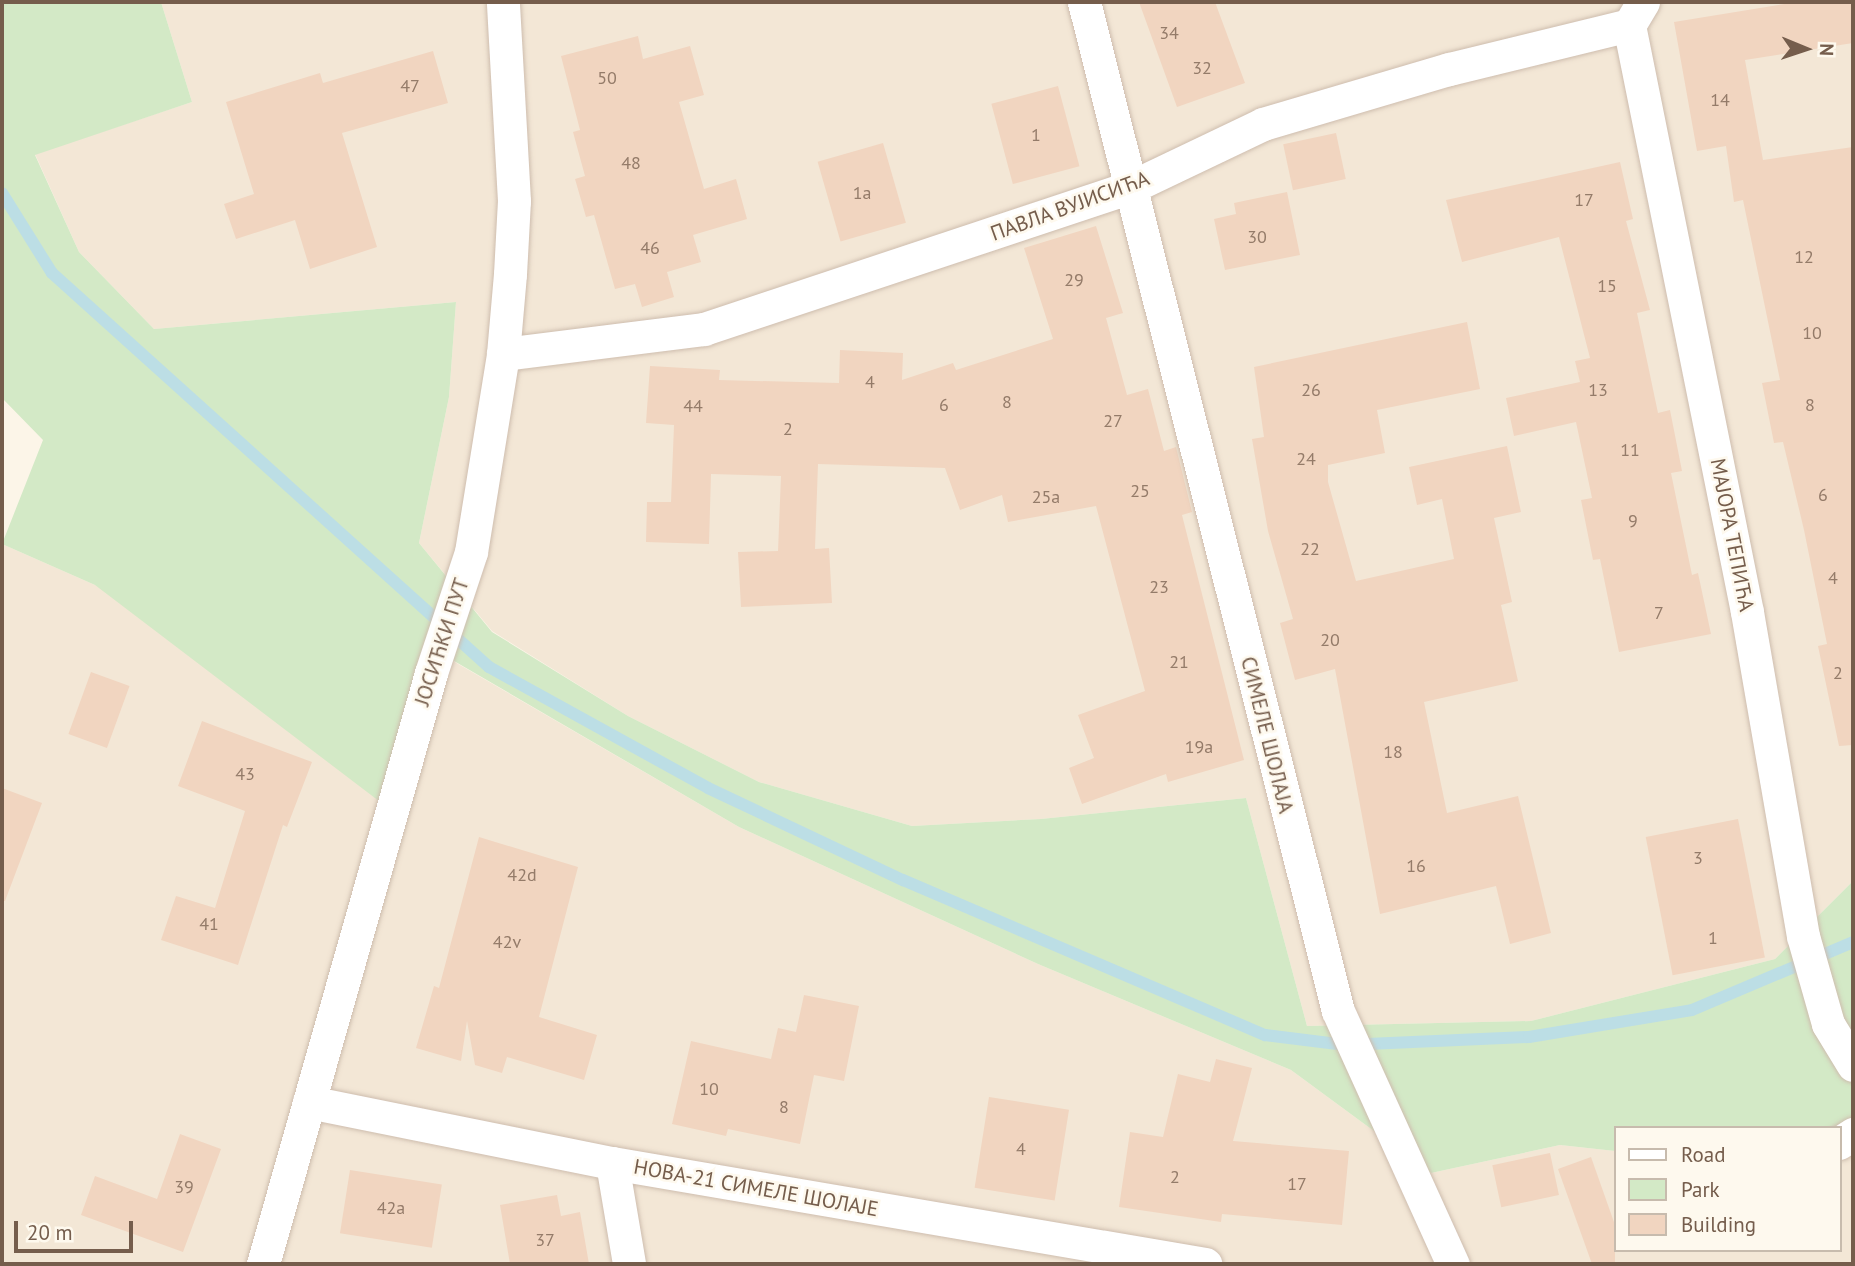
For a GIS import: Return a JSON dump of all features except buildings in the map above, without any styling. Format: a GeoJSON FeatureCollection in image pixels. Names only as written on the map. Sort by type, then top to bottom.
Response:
{"type":"FeatureCollection","features":[{"type":"Feature","properties":{"kind":"street","name":"ЈОСИЋКИ ПУТ"},"geometry":{"type":"LineString","coordinates":[[263,1264],[440,646],[471,552],[503,354],[514,201],[503,2]]}},
{"type":"Feature","properties":{"kind":"street","name":"СИМЕЛЕ ШОЛАЈА"},"geometry":{"type":"LineString","coordinates":[[1084,2],[1338,1011],[1453,1264]]}},
{"type":"Feature","properties":{"kind":"street","name":"ПАВЛА ВУЈИСИЋА"},"geometry":{"type":"LineString","coordinates":[[503,354],[704,329],[1129,188],[1263,124],[1636,13]]}},
{"type":"Feature","properties":{"kind":"street","name":"МАЈОРА ТЕПИЋА"},"geometry":{"type":"LineString","coordinates":[[1636,13],[1748,612],[1803,936],[1815,986],[1828,1024],[1853,1065]]}},
{"type":"Feature","properties":{"kind":"street","name":"НОВА-21 СИМЕЛЕ ШОЛАЈЕ"},"geometry":{"type":"LineString","coordinates":[[309,1102],[612,1163],[1205,1264]]}},
{"type":"Feature","properties":{"kind":"street"},"geometry":{"type":"LineString","coordinates":[[612,1163],[629,1264]]}},
{"type":"Feature","properties":{"kind":"shaded area"},"geometry":{"type":"Polygon","coordinates":[[[161,2],[1853,2],[1853,881],[1775,959],[1531,1021],[1307,1026],[1246,798],[1041,819],[912,826],[759,782],[628,716],[492,631],[419,543],[449,397],[456,302],[154,329],[79,252],[35,154],[192,102],[161,2]]]}},
{"type":"Feature","properties":{"kind":"shaded area"},"geometry":{"type":"Polygon","coordinates":[[[2,544],[95,585],[441,654],[739,827],[1038,964],[1291,1070],[1431,1173],[1560,1145],[1614,1151],[1614,1252],[1841,1252],[1841,1134],[1853,1126],[1853,1264],[2,1264],[2,544]]]}},
{"type":"Feature","properties":{"kind":"green space"},"geometry":{"type":"Polygon","coordinates":[[[2,2],[161,2],[192,102],[35,155],[79,252],[154,329],[456,302],[449,397],[419,543],[492,632],[628,716],[759,782],[912,826],[1041,819],[1246,798],[1307,1026],[1531,1021],[1775,959],[1853,881],[1853,1126],[1614,1126],[1614,1151],[1560,1145],[1431,1173],[1291,1070],[1038,964],[739,827],[442,654],[396,814],[95,585],[2,544],[43,440],[2,398],[2,2]]]}},
{"type":"Feature","properties":{"kind":"waterway"},"geometry":{"type":"LineString","coordinates":[[2,193],[52,273],[489,667],[708,788],[903,880],[1265,1035],[1345,1045],[1529,1037],[1692,1010],[1853,942]]}}]}
